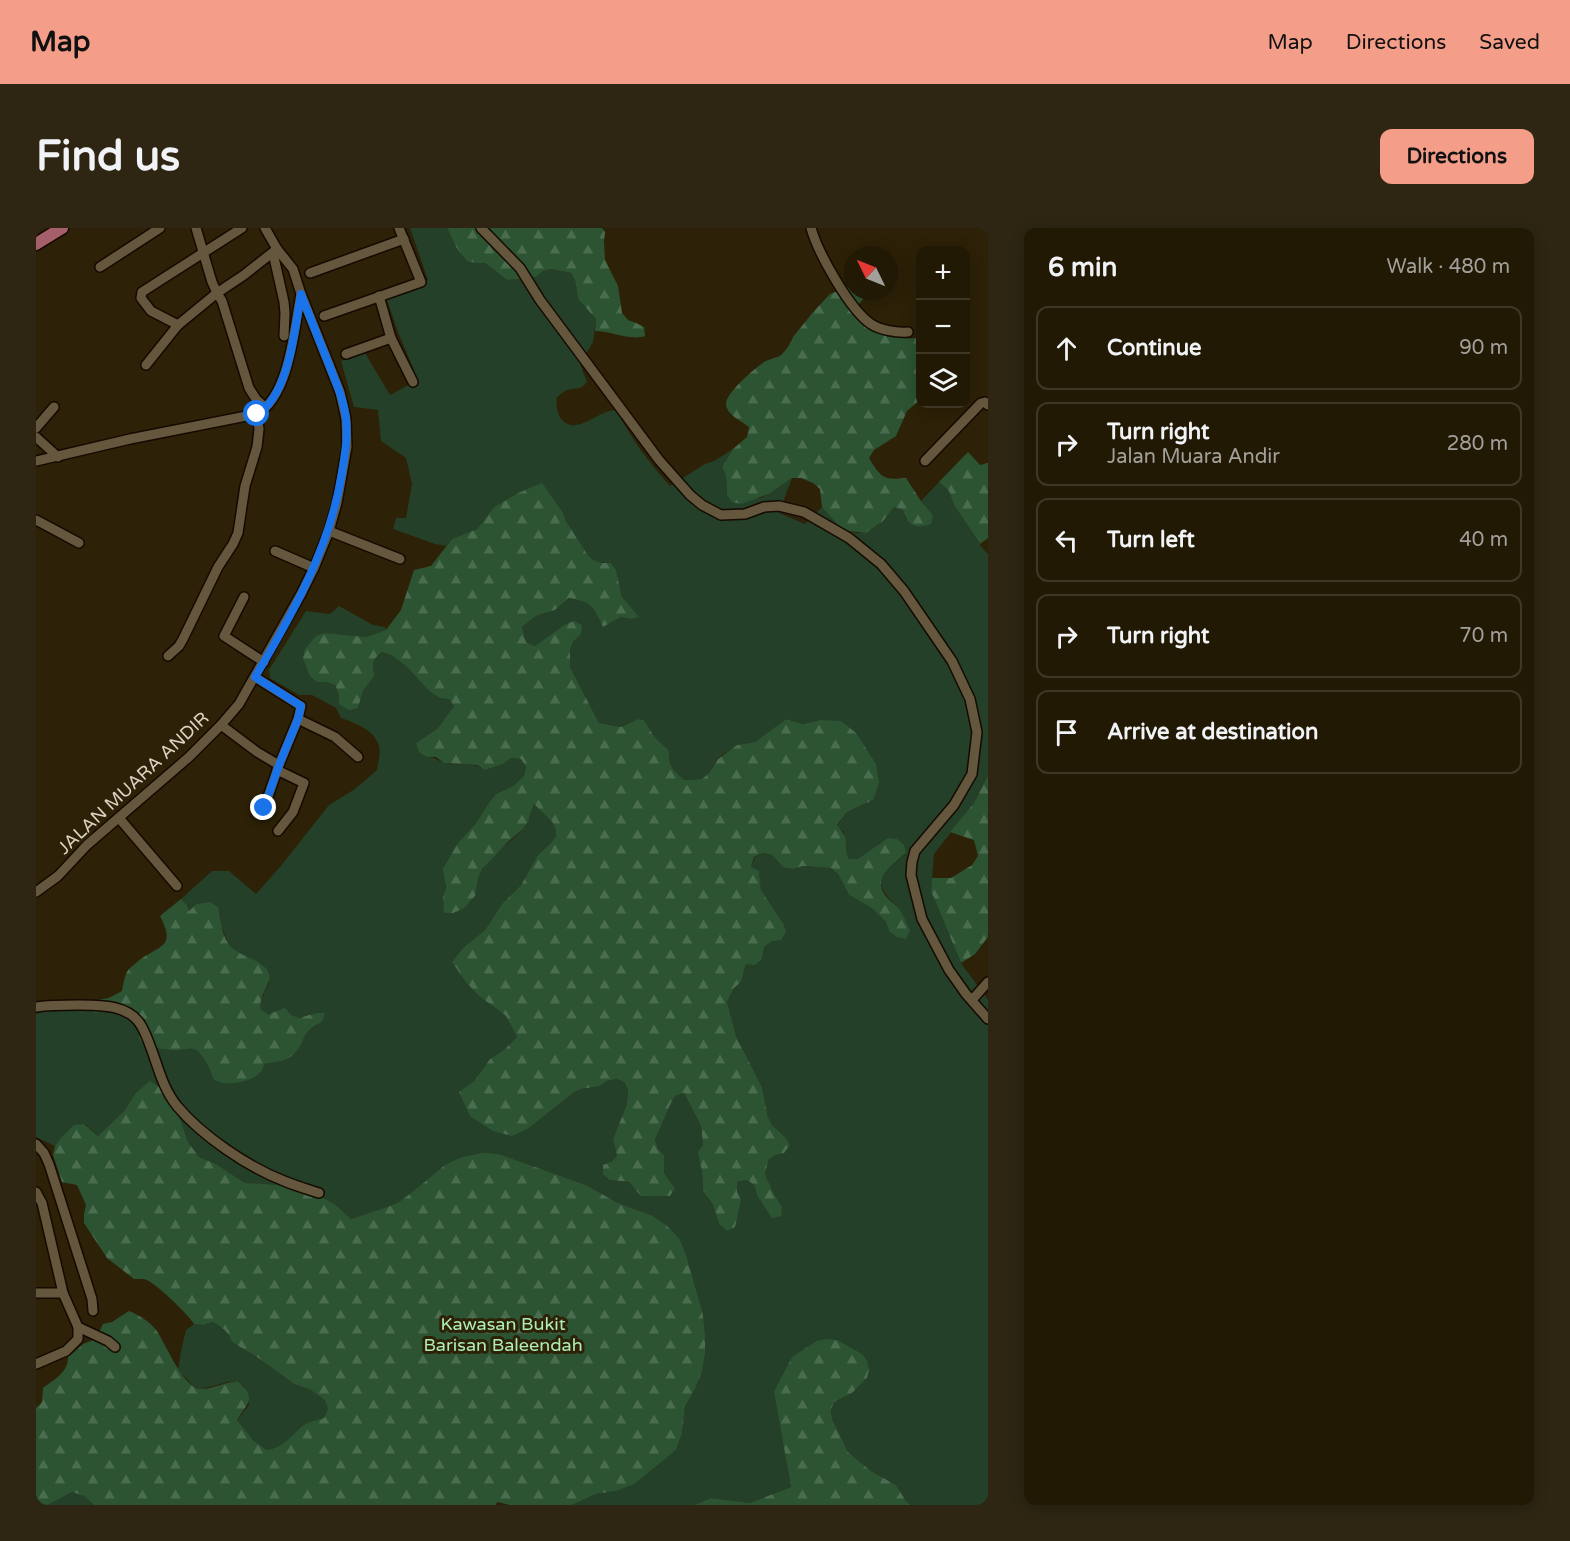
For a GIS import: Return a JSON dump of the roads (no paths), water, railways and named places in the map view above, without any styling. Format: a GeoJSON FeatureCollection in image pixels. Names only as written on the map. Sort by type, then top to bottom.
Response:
{"type":"FeatureCollection","features":[{"type":"Feature","properties":{"kind":"main road"},"geometry":{"type":"LineString","coordinates":[[36,244],[62,228]]}},
{"type":"Feature","properties":{"kind":"street"},"geometry":{"type":"LineString","coordinates":[[100,267],[160,228]]}},
{"type":"Feature","properties":{"kind":"street"},"geometry":{"type":"LineString","coordinates":[[196,228],[249,388],[265,407]]}},
{"type":"Feature","properties":{"kind":"street"},"geometry":{"type":"LineString","coordinates":[[178,325],[151,311],[141,298],[144,290],[242,228]]}},
{"type":"Feature","properties":{"kind":"street","name":"JALAN MUARA ANDIR"},"geometry":{"type":"LineString","coordinates":[[36,892],[58,876],[87,844],[189,757],[239,704],[287,622],[314,568],[328,531],[337,503],[347,447],[346,419],[340,392],[293,269],[275,251],[265,228]]}},
{"type":"Feature","properties":{"kind":"street"},"geometry":{"type":"LineString","coordinates":[[324,316],[421,282],[399,228]]}},
{"type":"Feature","properties":{"kind":"street"},"geometry":{"type":"LineString","coordinates":[[481,228],[520,268],[540,300],[659,460],[690,495],[702,505],[721,515],[745,514],[764,507],[779,506],[804,512],[839,532],[882,564],[904,591],[952,661],[970,699],[977,732],[972,774],[954,805],[915,851],[911,875],[922,919],[949,970],[988,1019]]}},
{"type":"Feature","properties":{"kind":"street"},"geometry":{"type":"LineString","coordinates":[[811,228],[835,278],[869,322],[878,328],[908,332]]}},
{"type":"Feature","properties":{"kind":"street"},"geometry":{"type":"LineString","coordinates":[[310,273],[404,239]]}},
{"type":"Feature","properties":{"kind":"street"},"geometry":{"type":"LineString","coordinates":[[146,365],[178,325],[275,251],[284,302],[284,336]]}},
{"type":"Feature","properties":{"kind":"street"},"geometry":{"type":"LineString","coordinates":[[36,461],[119,441],[257,414],[276,392],[284,376],[301,294]]}},
{"type":"Feature","properties":{"kind":"street"},"geometry":{"type":"LineString","coordinates":[[379,296],[391,338],[413,382]]}},
{"type":"Feature","properties":{"kind":"street"},"geometry":{"type":"LineString","coordinates":[[346,354],[391,338]]}},
{"type":"Feature","properties":{"kind":"street"},"geometry":{"type":"LineString","coordinates":[[925,461],[981,403],[985,402],[988,405]]}},
{"type":"Feature","properties":{"kind":"street"},"geometry":{"type":"LineString","coordinates":[[36,428],[54,407]]}},
{"type":"Feature","properties":{"kind":"street"},"geometry":{"type":"LineString","coordinates":[[168,656],[183,639],[218,567],[238,533],[245,486],[258,447],[257,414]]}},
{"type":"Feature","properties":{"kind":"street"},"geometry":{"type":"LineString","coordinates":[[36,437],[58,457]]}},
{"type":"Feature","properties":{"kind":"street"},"geometry":{"type":"LineString","coordinates":[[36,520],[79,543]]}},
{"type":"Feature","properties":{"kind":"street"},"geometry":{"type":"LineString","coordinates":[[328,531],[400,559]]}},
{"type":"Feature","properties":{"kind":"street"},"geometry":{"type":"LineString","coordinates":[[275,551],[314,568]]}},
{"type":"Feature","properties":{"kind":"street"},"geometry":{"type":"LineString","coordinates":[[244,597],[224,636],[264,662]]}},
{"type":"Feature","properties":{"kind":"street"},"geometry":{"type":"LineString","coordinates":[[255,677],[300,704],[301,709],[264,808]]}},
{"type":"Feature","properties":{"kind":"street"},"geometry":{"type":"LineString","coordinates":[[298,719],[335,737],[358,757]]}},
{"type":"Feature","properties":{"kind":"street"},"geometry":{"type":"LineString","coordinates":[[221,725],[278,768],[304,783],[292,812],[278,831]]}},
{"type":"Feature","properties":{"kind":"street"},"geometry":{"type":"LineString","coordinates":[[119,818],[177,886]]}},
{"type":"Feature","properties":{"kind":"street"},"geometry":{"type":"LineString","coordinates":[[972,1000],[988,982]]}},
{"type":"Feature","properties":{"kind":"street"},"geometry":{"type":"LineString","coordinates":[[36,1007],[98,1005],[110,1006],[129,1014],[141,1024],[163,1083],[177,1105],[205,1133],[242,1160],[285,1182],[319,1193]]}},
{"type":"Feature","properties":{"kind":"street"},"geometry":{"type":"LineString","coordinates":[[36,1144],[49,1164],[92,1299],[93,1311]]}},
{"type":"Feature","properties":{"kind":"street"},"geometry":{"type":"LineString","coordinates":[[36,1192],[42,1203],[63,1293],[78,1327],[78,1339],[66,1351],[36,1364]]}},
{"type":"Feature","properties":{"kind":"street"},"geometry":{"type":"LineString","coordinates":[[36,1293],[63,1293]]}},
{"type":"Feature","properties":{"kind":"street"},"geometry":{"type":"LineString","coordinates":[[78,1327],[108,1341],[115,1347]]}},
{"type":"Feature","properties":{"kind":"park label","name":"Kawasan Bukit Barisan Baleendah"},"geometry":{"type":"Point","coordinates":[503,1334]}}]}
